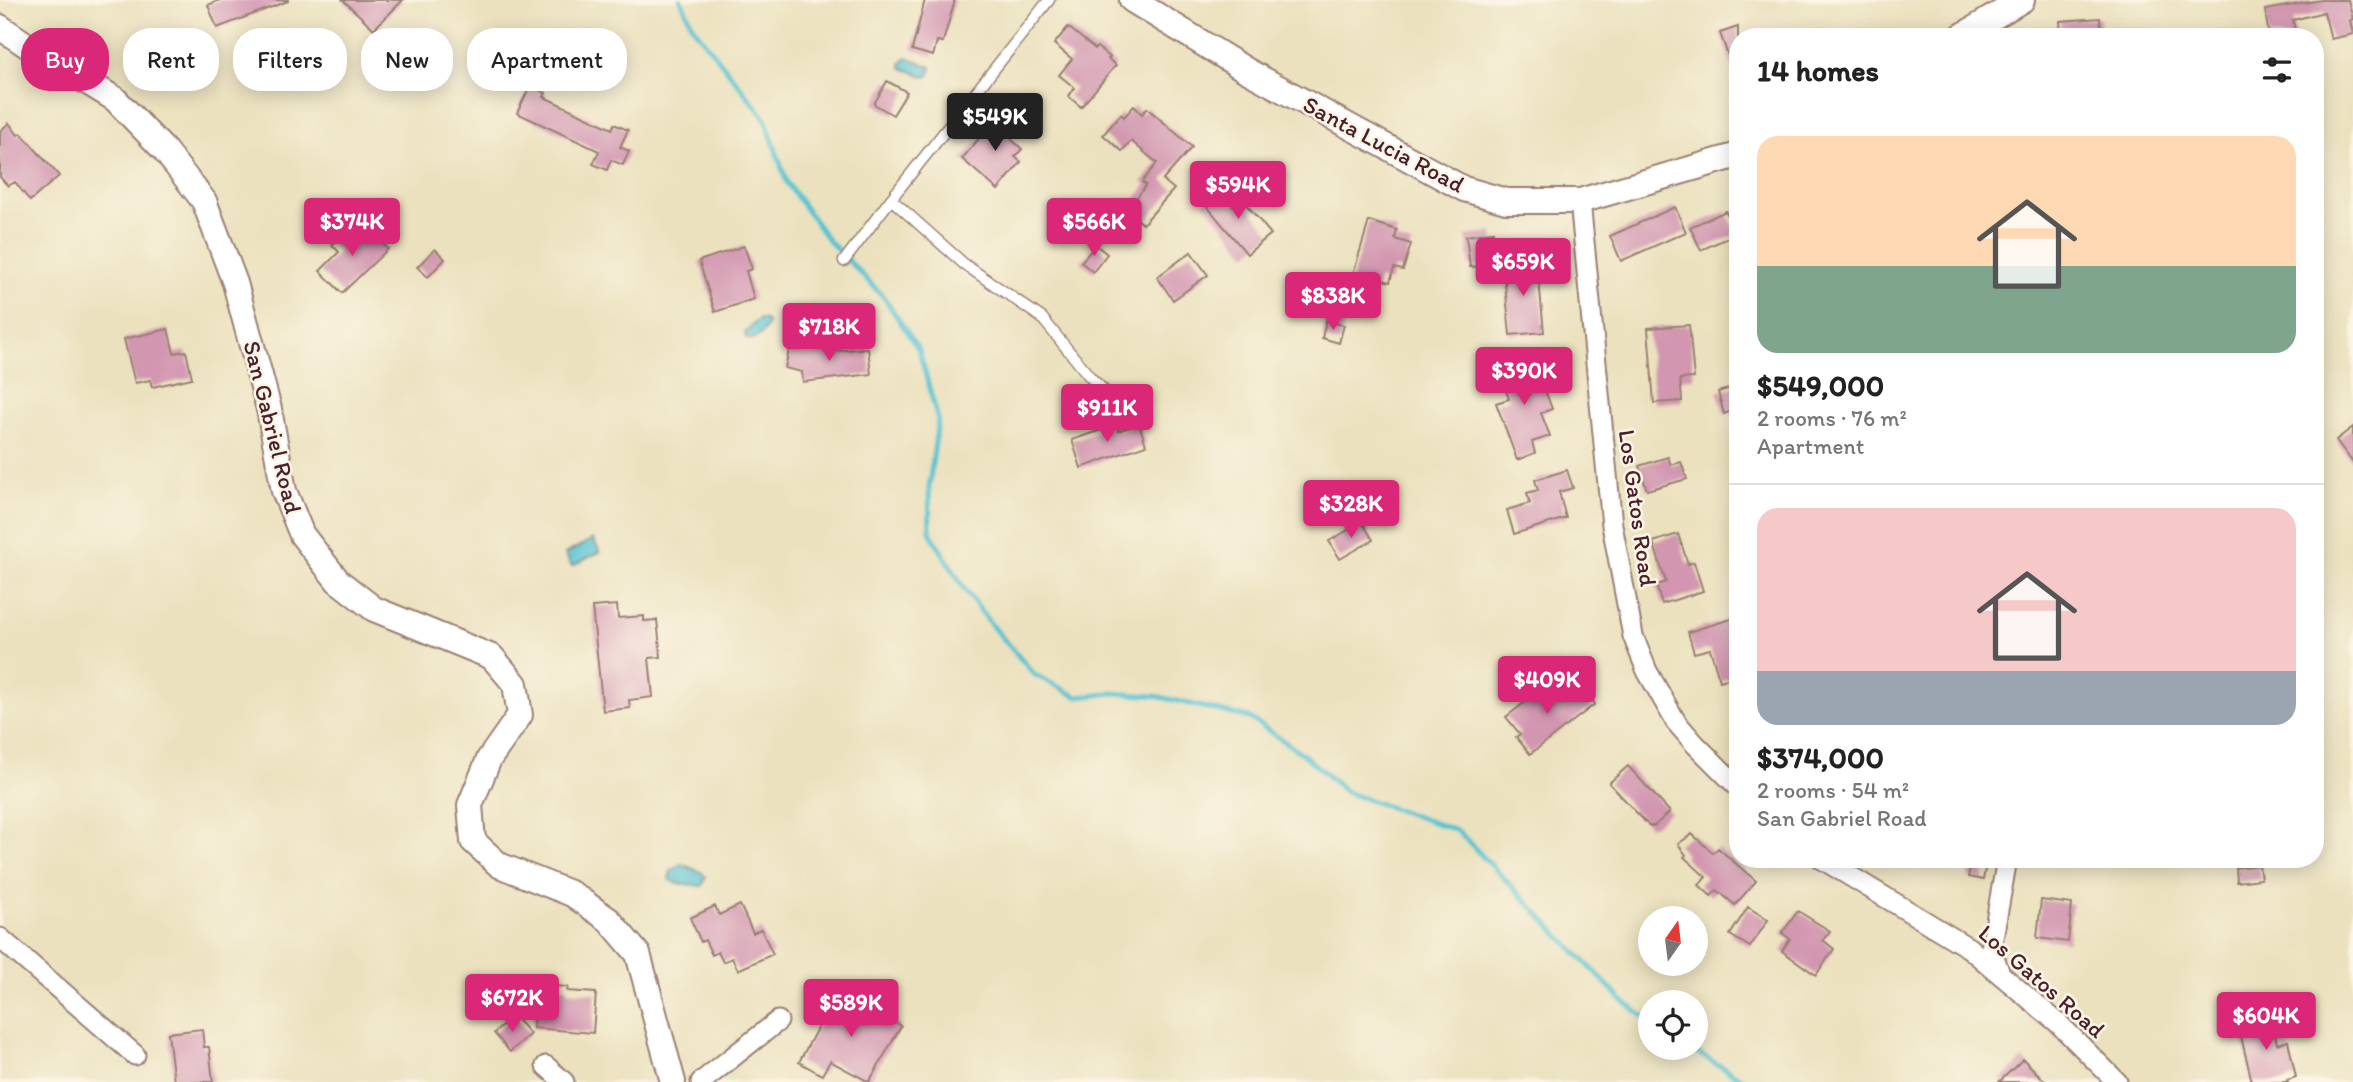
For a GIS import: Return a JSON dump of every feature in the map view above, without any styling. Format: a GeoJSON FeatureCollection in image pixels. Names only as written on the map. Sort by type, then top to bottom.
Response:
{"type":"FeatureCollection","features":[{"type":"Feature","properties":{"kind":"street","name":"Santa Lucia Road"},"geometry":{"type":"LineString","coordinates":[[1132,0],[1246,70],[1464,189],[1506,201],[1580,201],[1729,158]]}},
{"type":"Feature","properties":{"kind":"street"},"geometry":{"type":"LineString","coordinates":[[1975,28],[2022,0]]}},
{"type":"Feature","properties":{"kind":"street","name":"San Gabriel Road"},"geometry":{"type":"LineString","coordinates":[[0,27],[115,99],[165,151],[204,201],[235,283],[269,409],[284,491],[302,535],[338,581],[374,608],[492,657],[515,684],[520,715],[489,759],[470,805],[473,841],[499,865],[572,894],[608,920],[638,954],[673,1082]]}},
{"type":"Feature","properties":{"kind":"street","name":"Los Gatos Road"},"geometry":{"type":"LineString","coordinates":[[1580,201],[1612,525],[1633,636],[1647,671],[1676,722],[1729,778]]}},
{"type":"Feature","properties":{"kind":"street","name":"Los Gatos Road"},"geometry":{"type":"LineString","coordinates":[[1837,868],[1969,948],[2058,1023],[2117,1082]]}},
{"type":"Feature","properties":{"kind":"street"},"geometry":{"type":"LineString","coordinates":[[2000,972],[1991,949],[2005,868]]}},
{"type":"Feature","properties":{"kind":"street"},"geometry":{"type":"LineString","coordinates":[[0,939],[135,1055]]}},
{"type":"Feature","properties":{"kind":"street"},"geometry":{"type":"LineString","coordinates":[[701,1082],[778,1021]]}},
{"type":"Feature","properties":{"kind":"street"},"geometry":{"type":"LineString","coordinates":[[546,1066],[565,1082]]}},
{"type":"Feature","properties":{"kind":"lane"},"geometry":{"type":"LineString","coordinates":[[844,261],[1049,0]]}},
{"type":"Feature","properties":{"kind":"lane"},"geometry":{"type":"LineString","coordinates":[[891,198],[964,264],[1041,318],[1090,377],[1124,410]]}},
{"type":"Feature","properties":{"kind":"water"},"geometry":{"type":"Polygon","coordinates":[[[907,57],[931,67],[930,74],[926,77],[902,68],[901,63],[907,57]]]}},
{"type":"Feature","properties":{"kind":"water"},"geometry":{"type":"Polygon","coordinates":[[[759,319],[768,323],[765,330],[756,338],[746,338],[745,332],[759,319]]]}},
{"type":"Feature","properties":{"kind":"water"},"geometry":{"type":"Polygon","coordinates":[[[593,539],[600,552],[572,566],[565,554],[593,539]]]}},
{"type":"Feature","properties":{"kind":"water"},"geometry":{"type":"Polygon","coordinates":[[[681,864],[701,872],[706,877],[702,886],[676,883],[669,879],[671,871],[681,864]]]}},
{"type":"Feature","properties":{"kind":"building"},"geometry":{"type":"Polygon","coordinates":[[[220,0],[288,0],[217,28],[208,5],[220,0]]]}},
{"type":"Feature","properties":{"kind":"building"},"geometry":{"type":"Polygon","coordinates":[[[343,0],[403,0],[375,28],[343,0]]]}},
{"type":"Feature","properties":{"kind":"building"},"geometry":{"type":"Polygon","coordinates":[[[925,0],[955,0],[943,42],[937,41],[933,56],[912,50],[925,0]]]}},
{"type":"Feature","properties":{"kind":"building"},"geometry":{"type":"Polygon","coordinates":[[[2321,0],[2348,0],[2353,19],[2350,20],[2353,34],[2331,39],[2324,12],[2293,20],[2294,28],[2268,28],[2265,10],[2321,0]]]}},
{"type":"Feature","properties":{"kind":"building"},"geometry":{"type":"Polygon","coordinates":[[[2100,18],[2101,28],[2060,28],[2060,21],[2100,18]]]}},
{"type":"Feature","properties":{"kind":"building"},"geometry":{"type":"Polygon","coordinates":[[[1068,27],[1095,49],[1097,47],[1110,57],[1108,59],[1116,65],[1081,107],[1068,96],[1075,88],[1059,75],[1072,59],[1054,44],[1068,27]]]}},
{"type":"Feature","properties":{"kind":"building"},"geometry":{"type":"Polygon","coordinates":[[[1729,30],[1729,58],[1720,33],[1729,30]]]}},
{"type":"Feature","properties":{"kind":"building"},"geometry":{"type":"Polygon","coordinates":[[[887,81],[907,92],[893,115],[874,104],[887,81]]]}},
{"type":"Feature","properties":{"kind":"building"},"geometry":{"type":"Polygon","coordinates":[[[528,91],[541,91],[546,93],[544,97],[612,129],[614,124],[628,130],[620,147],[629,151],[623,165],[611,160],[607,170],[593,164],[599,151],[517,113],[528,91]]]}},
{"type":"Feature","properties":{"kind":"building"},"geometry":{"type":"Polygon","coordinates":[[[1134,106],[1142,114],[1147,108],[1192,147],[1163,180],[1174,189],[1143,224],[1127,211],[1146,185],[1142,182],[1157,163],[1131,141],[1122,151],[1103,135],[1121,114],[1124,117],[1134,106]]]}},
{"type":"Feature","properties":{"kind":"building"},"geometry":{"type":"Polygon","coordinates":[[[999,114],[1015,128],[1008,136],[1022,149],[1015,157],[1021,162],[998,190],[962,159],[999,114]]]}},
{"type":"Feature","properties":{"kind":"building"},"geometry":{"type":"Polygon","coordinates":[[[9,123],[59,176],[30,201],[15,182],[8,186],[0,177],[0,131],[9,123]]]}},
{"type":"Feature","properties":{"kind":"building"},"geometry":{"type":"Polygon","coordinates":[[[1220,190],[1233,205],[1241,198],[1271,234],[1247,254],[1204,203],[1220,190]]]}},
{"type":"Feature","properties":{"kind":"building"},"geometry":{"type":"Polygon","coordinates":[[[1675,207],[1686,232],[1621,261],[1610,236],[1675,207]]]}},
{"type":"Feature","properties":{"kind":"building"},"geometry":{"type":"Polygon","coordinates":[[[1726,211],[1729,218],[1729,237],[1701,250],[1690,227],[1726,211]]]}},
{"type":"Feature","properties":{"kind":"building"},"geometry":{"type":"Polygon","coordinates":[[[1369,221],[1397,230],[1395,239],[1411,244],[1403,270],[1394,268],[1390,282],[1379,279],[1376,289],[1351,281],[1369,221]]]}},
{"type":"Feature","properties":{"kind":"building"},"geometry":{"type":"Polygon","coordinates":[[[353,225],[371,243],[377,237],[388,249],[342,293],[320,271],[339,252],[332,245],[353,225]]]}},
{"type":"Feature","properties":{"kind":"building"},"geometry":{"type":"Polygon","coordinates":[[[1493,232],[1497,265],[1470,267],[1466,236],[1493,232]]]}},
{"type":"Feature","properties":{"kind":"building"},"geometry":{"type":"Polygon","coordinates":[[[1096,245],[1107,254],[1093,272],[1081,262],[1096,245]]]}},
{"type":"Feature","properties":{"kind":"building"},"geometry":{"type":"Polygon","coordinates":[[[744,246],[752,269],[746,271],[754,299],[715,312],[699,261],[744,246]]]}},
{"type":"Feature","properties":{"kind":"building"},"geometry":{"type":"Polygon","coordinates":[[[435,249],[445,259],[428,277],[417,267],[435,249]]]}},
{"type":"Feature","properties":{"kind":"building"},"geometry":{"type":"Polygon","coordinates":[[[1191,252],[1208,275],[1173,300],[1157,277],[1191,252]]]}},
{"type":"Feature","properties":{"kind":"building"},"geometry":{"type":"Polygon","coordinates":[[[1528,259],[1529,271],[1538,270],[1544,332],[1510,335],[1503,262],[1528,259]]]}},
{"type":"Feature","properties":{"kind":"building"},"geometry":{"type":"Polygon","coordinates":[[[1326,321],[1344,325],[1339,343],[1322,338],[1326,321]]]}},
{"type":"Feature","properties":{"kind":"building"},"geometry":{"type":"Polygon","coordinates":[[[1689,325],[1694,378],[1680,379],[1682,401],[1654,403],[1648,328],[1689,325]]]}},
{"type":"Feature","properties":{"kind":"building"},"geometry":{"type":"Polygon","coordinates":[[[168,329],[174,353],[186,351],[192,378],[152,387],[150,380],[135,383],[124,339],[168,329]]]}},
{"type":"Feature","properties":{"kind":"building"},"geometry":{"type":"Polygon","coordinates":[[[826,346],[827,352],[868,348],[871,374],[803,382],[802,372],[785,368],[789,350],[826,346]]]}},
{"type":"Feature","properties":{"kind":"building"},"geometry":{"type":"Polygon","coordinates":[[[1533,358],[1552,409],[1541,413],[1550,436],[1532,442],[1535,453],[1517,460],[1496,403],[1509,399],[1499,371],[1533,358]]]}},
{"type":"Feature","properties":{"kind":"building"},"geometry":{"type":"Polygon","coordinates":[[[1729,389],[1729,412],[1724,414],[1718,392],[1729,389]]]}},
{"type":"Feature","properties":{"kind":"building"},"geometry":{"type":"Polygon","coordinates":[[[1139,424],[1146,445],[1081,468],[1072,440],[1116,425],[1118,431],[1139,424]]]}},
{"type":"Feature","properties":{"kind":"building"},"geometry":{"type":"Polygon","coordinates":[[[2353,427],[2353,463],[2336,440],[2353,427]]]}},
{"type":"Feature","properties":{"kind":"building"},"geometry":{"type":"Polygon","coordinates":[[[1668,457],[1671,465],[1681,462],[1687,479],[1647,490],[1639,466],[1668,457]]]}},
{"type":"Feature","properties":{"kind":"building"},"geometry":{"type":"Polygon","coordinates":[[[1567,470],[1573,488],[1559,492],[1566,518],[1514,534],[1507,510],[1530,503],[1527,493],[1538,490],[1535,480],[1567,470]]]}},
{"type":"Feature","properties":{"kind":"building"},"geometry":{"type":"Polygon","coordinates":[[[1362,522],[1373,540],[1340,559],[1329,541],[1362,522]]]}},
{"type":"Feature","properties":{"kind":"building"},"geometry":{"type":"Polygon","coordinates":[[[1678,534],[1688,564],[1694,562],[1703,591],[1662,604],[1656,585],[1666,582],[1653,542],[1678,534]]]}},
{"type":"Feature","properties":{"kind":"building"},"geometry":{"type":"Polygon","coordinates":[[[617,605],[618,618],[644,616],[644,621],[657,620],[661,657],[649,658],[653,697],[629,700],[630,708],[603,711],[592,607],[617,605]]]}},
{"type":"Feature","properties":{"kind":"building"},"geometry":{"type":"Polygon","coordinates":[[[1729,620],[1729,678],[1720,681],[1710,649],[1694,653],[1688,632],[1729,620]]]}},
{"type":"Feature","properties":{"kind":"building"},"geometry":{"type":"Polygon","coordinates":[[[1547,685],[1561,703],[1582,687],[1595,704],[1530,754],[1516,737],[1520,734],[1506,717],[1547,685]]]}},
{"type":"Feature","properties":{"kind":"building"},"geometry":{"type":"Polygon","coordinates":[[[1628,766],[1670,812],[1654,826],[1649,826],[1609,783],[1628,766]]]}},
{"type":"Feature","properties":{"kind":"building"},"geometry":{"type":"Polygon","coordinates":[[[1692,834],[1713,853],[1718,848],[1729,858],[1729,868],[1741,868],[1756,881],[1735,905],[1717,890],[1711,896],[1699,885],[1706,877],[1684,857],[1686,855],[1678,844],[1692,834]]]}},
{"type":"Feature","properties":{"kind":"building"},"geometry":{"type":"Polygon","coordinates":[[[1970,868],[1985,868],[1983,880],[1968,877],[1970,868]]]}},
{"type":"Feature","properties":{"kind":"building"},"geometry":{"type":"Polygon","coordinates":[[[2236,868],[2259,868],[2261,879],[2237,882],[2236,868]]]}},
{"type":"Feature","properties":{"kind":"building"},"geometry":{"type":"Polygon","coordinates":[[[2041,900],[2072,904],[2068,942],[2037,938],[2041,900]]]}},
{"type":"Feature","properties":{"kind":"building"},"geometry":{"type":"Polygon","coordinates":[[[740,905],[753,933],[761,929],[773,954],[738,970],[732,958],[723,962],[718,952],[712,955],[705,940],[701,942],[690,918],[715,906],[719,915],[740,905]]]}},
{"type":"Feature","properties":{"kind":"building"},"geometry":{"type":"Polygon","coordinates":[[[1748,907],[1768,920],[1750,947],[1730,935],[1748,907]]]}},
{"type":"Feature","properties":{"kind":"building"},"geometry":{"type":"Polygon","coordinates":[[[1798,911],[1830,931],[1823,940],[1834,949],[1816,975],[1782,951],[1790,939],[1782,933],[1798,911]]]}},
{"type":"Feature","properties":{"kind":"building"},"geometry":{"type":"Polygon","coordinates":[[[536,985],[568,987],[567,991],[596,993],[593,1033],[533,1028],[536,985]]]}},
{"type":"Feature","properties":{"kind":"building"},"geometry":{"type":"Polygon","coordinates":[[[850,993],[901,1026],[869,1082],[830,1061],[822,1075],[799,1062],[828,1008],[837,1013],[850,993]]]}},
{"type":"Feature","properties":{"kind":"building"},"geometry":{"type":"Polygon","coordinates":[[[514,1016],[530,1034],[510,1052],[494,1033],[514,1016]]]}},
{"type":"Feature","properties":{"kind":"building"},"geometry":{"type":"Polygon","coordinates":[[[2271,1016],[2277,1044],[2288,1041],[2296,1077],[2287,1080],[2288,1082],[2252,1082],[2238,1024],[2271,1016]]]}},
{"type":"Feature","properties":{"kind":"building"},"geometry":{"type":"Polygon","coordinates":[[[202,1029],[204,1047],[209,1047],[213,1082],[174,1082],[168,1033],[202,1029]]]}},
{"type":"Feature","properties":{"kind":"building"},"geometry":{"type":"Polygon","coordinates":[[[2023,1059],[2046,1082],[1999,1082],[2023,1059]]]}},
{"type":"Feature","properties":{"kind":"waterway"},"geometry":{"type":"LineString","coordinates":[[681,0],[693,27],[765,118],[787,183],[829,241],[883,296],[919,350],[938,420],[929,486],[930,532],[963,587],[993,627],[1035,675],[1078,697],[1113,693],[1156,696],[1250,718],[1304,755],[1346,792],[1458,831],[1623,1001],[1638,1012]]}},
{"type":"Feature","properties":{"kind":"waterway"},"geometry":{"type":"LineString","coordinates":[[1708,1059],[1748,1082]]}}]}
